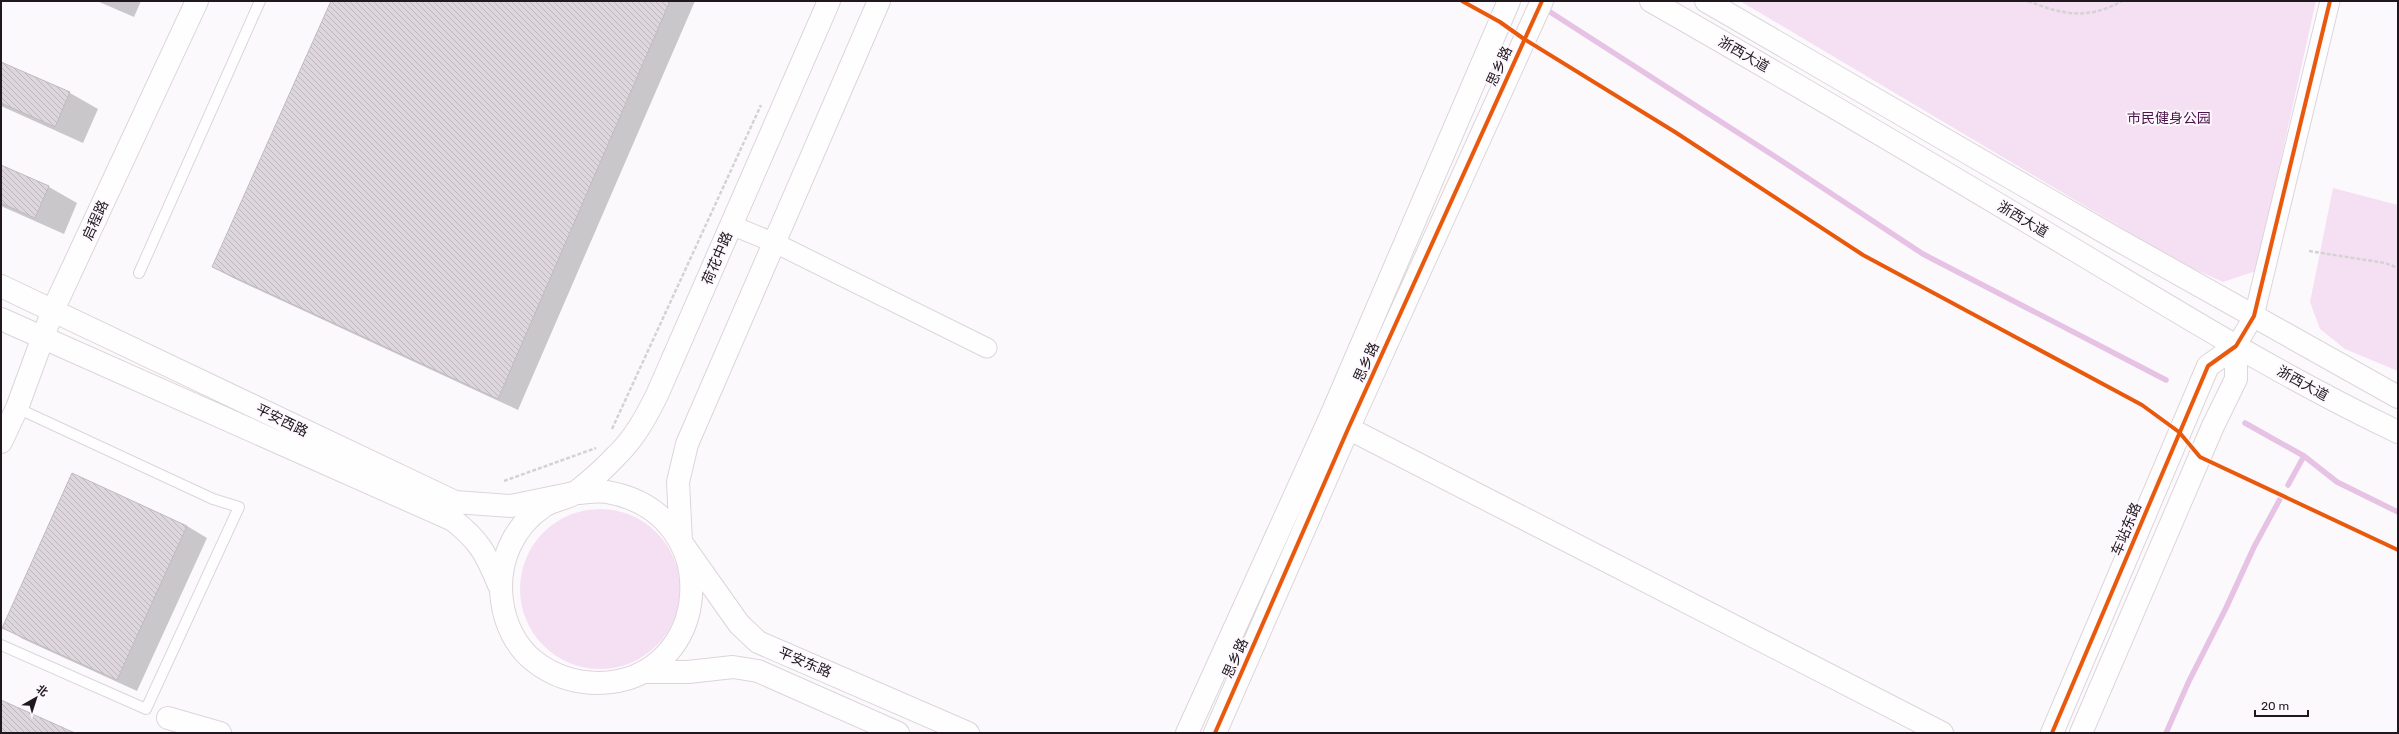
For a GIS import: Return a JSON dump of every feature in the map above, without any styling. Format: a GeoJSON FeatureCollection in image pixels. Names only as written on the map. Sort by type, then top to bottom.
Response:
{"type":"FeatureCollection","features":[{"type":"Feature","properties":{"kind":"main road","name":"启程路"},"geometry":{"type":"LineString","coordinates":[[1,442],[17,408],[45,338],[54,310],[197,1]]}},
{"type":"Feature","properties":{"kind":"main road","name":"荷花中路"},"geometry":{"type":"LineString","coordinates":[[574,494],[616,457],[630,442],[645,420],[829,1]]}},
{"type":"Feature","properties":{"kind":"main road"},"geometry":{"type":"LineString","coordinates":[[574,494],[544,506],[521,526],[505,554],[499,585],[504,616],[516,640],[534,661],[556,675],[583,683],[613,682],[642,672],[666,654],[683,629],[692,600],[691,570],[681,542],[678,482],[687,444],[879,1]]}},
{"type":"Feature","properties":{"kind":"main road","name":"思乡路"},"geometry":{"type":"LineString","coordinates":[[1215,733],[1509,1]]}},
{"type":"Feature","properties":{"kind":"main road","name":"思乡路"},"geometry":{"type":"LineString","coordinates":[[1187,733],[1339,424],[1542,1]]}},
{"type":"Feature","properties":{"kind":"main road","name":"浙西大道"},"geometry":{"type":"LineString","coordinates":[[1651,1],[1753,59],[2236,346],[2356,412],[2398,432]]}},
{"type":"Feature","properties":{"kind":"main road","name":"浙西大道"},"geometry":{"type":"LineString","coordinates":[[1706,1],[2112,237],[2398,397]]}},
{"type":"Feature","properties":{"kind":"main road","name":"平安西路"},"geometry":{"type":"LineString","coordinates":[[1,286],[455,502],[512,506],[574,494]]}},
{"type":"Feature","properties":{"kind":"main road","name":"平安西路"},"geometry":{"type":"LineString","coordinates":[[1,319],[453,520],[472,534],[486,553],[499,585]]}},
{"type":"Feature","properties":{"kind":"main road"},"geometry":{"type":"LineString","coordinates":[[2081,733],[2213,426],[2236,379],[2236,346]]}},
{"type":"Feature","properties":{"kind":"main road","name":"车站东路"},"geometry":{"type":"LineString","coordinates":[[2052,733],[2208,366],[2236,346]]}},
{"type":"Feature","properties":{"kind":"main road"},"geometry":{"type":"LineString","coordinates":[[1339,424],[1942,733]]}},
{"type":"Feature","properties":{"kind":"main road","name":"平安东路"},"geometry":{"type":"LineString","coordinates":[[574,494],[605,491],[636,500],[662,517],[740,624],[758,642],[968,733]]}},
{"type":"Feature","properties":{"kind":"main road","name":"平安东路"},"geometry":{"type":"LineString","coordinates":[[642,672],[688,672],[733,667],[758,671],[898,733]]}},
{"type":"Feature","properties":{"kind":"main road"},"geometry":{"type":"LineString","coordinates":[[168,718],[220,733]]}},
{"type":"Feature","properties":{"kind":"street"},"geometry":{"type":"LineString","coordinates":[[2236,346],[2254,316],[2330,1]]}},
{"type":"Feature","properties":{"kind":"street"},"geometry":{"type":"LineString","coordinates":[[731,225],[774,243],[987,348]]}},
{"type":"Feature","properties":{"kind":"lane"},"geometry":{"type":"LineString","coordinates":[[139,273],[260,1]]}},
{"type":"Feature","properties":{"kind":"lane"},"geometry":{"type":"LineString","coordinates":[[1,645],[146,709],[240,507],[213,499],[17,408]]}},
{"type":"Feature","properties":{"kind":"path"},"geometry":{"type":"LineString","coordinates":[[2028,1],[2050,10],[2082,15],[2105,10],[2122,1]]}},
{"type":"Feature","properties":{"kind":"path"},"geometry":{"type":"LineString","coordinates":[[611,431],[756,111],[766,99]]}},
{"type":"Feature","properties":{"kind":"path"},"geometry":{"type":"LineString","coordinates":[[2309,251],[2385,263],[2398,268]]}},
{"type":"Feature","properties":{"kind":"path"},"geometry":{"type":"LineString","coordinates":[[504,481],[596,448],[601,443]]}},
{"type":"Feature","properties":{"kind":"green space","name":"市民健身公园"},"geometry":{"type":"Polygon","coordinates":[[[1740,1],[2316,1],[2256,271],[2223,282],[2181,263],[1740,1]]]}},
{"type":"Feature","properties":{"kind":"green space"},"geometry":{"type":"Polygon","coordinates":[[[2333,188],[2398,205],[2398,371],[2345,349],[2320,329],[2310,302],[2333,188]]]}},
{"type":"Feature","properties":{"kind":"green space"},"geometry":{"type":"Polygon","coordinates":[[[600,509],[631,515],[651,527],[662,538],[674,558],[680,589],[674,620],[662,640],[651,651],[631,663],[600,669],[569,663],[549,651],[538,640],[526,620],[520,589],[526,558],[538,538],[549,527],[569,515],[600,509]]]}},
{"type":"Feature","properties":{"kind":"building"},"geometry":{"type":"Polygon","coordinates":[[[331,1],[670,1],[498,399],[212,267],[331,1]]]}},
{"type":"Feature","properties":{"kind":"building"},"geometry":{"type":"Polygon","coordinates":[[[1,62],[70,92],[55,127],[1,103],[1,62]]]}},
{"type":"Feature","properties":{"kind":"building"},"geometry":{"type":"Polygon","coordinates":[[[1,165],[49,186],[35,218],[1,203],[1,165]]]}},
{"type":"Feature","properties":{"kind":"building"},"geometry":{"type":"Polygon","coordinates":[[[72,473],[187,526],[117,680],[2,628],[72,473]]]}},
{"type":"Feature","properties":{"kind":"building"},"geometry":{"type":"Polygon","coordinates":[[[1,700],[75,733],[1,733],[1,700]]]}},
{"type":"Feature","properties":{"kind":"waterway"},"geometry":{"type":"LineString","coordinates":[[1547,10],[1785,163],[1923,254],[2166,380]]}},
{"type":"Feature","properties":{"kind":"waterway"},"geometry":{"type":"LineString","coordinates":[[2245,423],[2304,456],[2337,482],[2398,512]]}},
{"type":"Feature","properties":{"kind":"waterway"},"geometry":{"type":"LineString","coordinates":[[2288,485],[2304,456]]}},
{"type":"Feature","properties":{"kind":"waterway"},"geometry":{"type":"LineString","coordinates":[[2166,733],[2189,681],[2226,608],[2254,547],[2280,499]]}},
{"type":"Feature","properties":{"kind":"cycle path"},"geometry":{"type":"LineString","coordinates":[[1462,1],[1500,22],[1524,39],[1675,132],[1863,255],[2142,405],[2179,432],[2200,457],[2398,550]]}},
{"type":"Feature","properties":{"kind":"cycle path"},"geometry":{"type":"LineString","coordinates":[[1215,733],[1348,429],[1542,1]]}},
{"type":"Feature","properties":{"kind":"cycle path"},"geometry":{"type":"LineString","coordinates":[[2052,733],[2208,366],[2236,346],[2254,316],[2330,1]]}}]}
